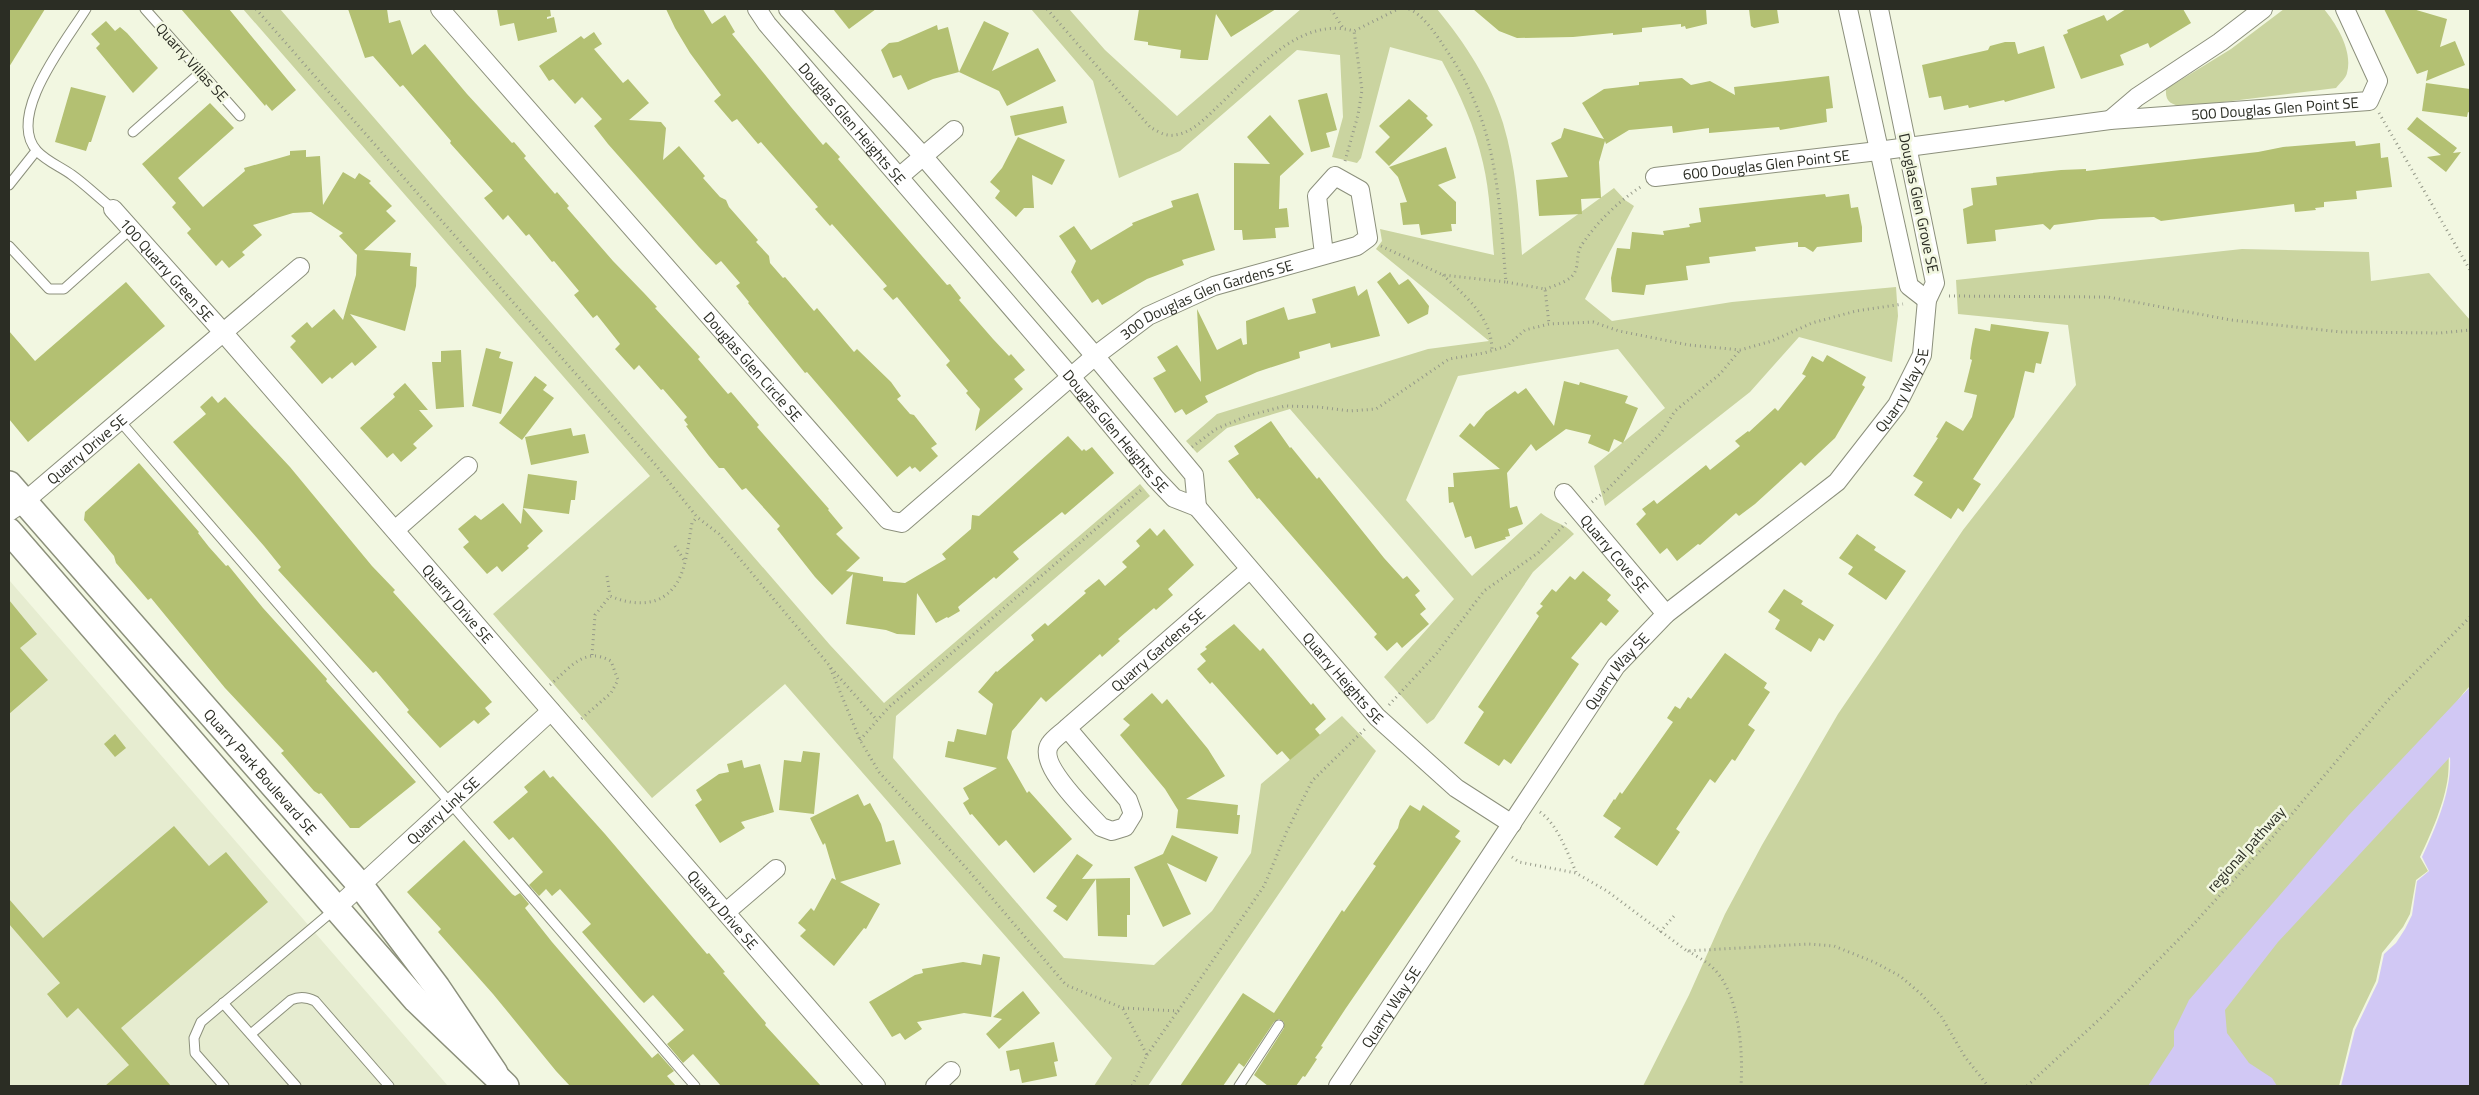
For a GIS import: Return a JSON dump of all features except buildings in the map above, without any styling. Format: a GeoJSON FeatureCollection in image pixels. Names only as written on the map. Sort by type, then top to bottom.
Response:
{"type":"FeatureCollection","features":[{"type":"Feature","properties":{"kind":"street","name":"Douglas Glen Circle SE"},"geometry":{"type":"LineString","coordinates":[[440,9],[888,520],[902,522],[1072,378],[1095,356]]}},
{"type":"Feature","properties":{"kind":"street","name":"Douglas Glen Heights SE"},"geometry":{"type":"LineString","coordinates":[[757,9],[767,24],[1156,478],[1174,498],[1197,507],[1194,475],[1095,356],[923,156],[788,9]]}},
{"type":"Feature","properties":{"kind":"street","name":"Douglas Glen Grove SE"},"geometry":{"type":"LineString","coordinates":[[1848,9],[1909,286],[1927,300],[1936,283],[1879,9]]}},
{"type":"Feature","properties":{"kind":"street"},"geometry":{"type":"LineString","coordinates":[[2110,120],[2137,97],[2220,42],[2263,9]]}},
{"type":"Feature","properties":{"kind":"street","name":"500 Douglas Glen Point SE"},"geometry":{"type":"LineString","coordinates":[[1878,151],[2110,120],[2370,101],[2378,81],[2345,9]]}},
{"type":"Feature","properties":{"kind":"street"},"geometry":{"type":"LineString","coordinates":[[899,177],[954,130]]}},
{"type":"Feature","properties":{"kind":"street","name":"600 Douglas Glen Point SE"},"geometry":{"type":"LineString","coordinates":[[1654,178],[1878,151]]}},
{"type":"Feature","properties":{"kind":"street"},"geometry":{"type":"LineString","coordinates":[[1324,254],[1317,196],[1336,176],[1360,190],[1368,238]]}},
{"type":"Feature","properties":{"kind":"street","name":"100 Quarry Green SE"},"geometry":{"type":"LineString","coordinates":[[113,209],[222,331]]}},
{"type":"Feature","properties":{"kind":"street","name":"300 Douglas Glen Gardens SE"},"geometry":{"type":"LineString","coordinates":[[1095,356],[1148,316],[1214,286],[1357,246],[1368,238]]}},
{"type":"Feature","properties":{"kind":"street"},"geometry":{"type":"LineString","coordinates":[[222,331],[300,267]]}},
{"type":"Feature","properties":{"kind":"street","name":"Quarry Way SE"},"geometry":{"type":"LineString","coordinates":[[1338,1086],[1616,666],[1666,614],[1837,482],[1897,405],[1922,356],[1927,300]]}},
{"type":"Feature","properties":{"kind":"street","name":"Quarry Drive SE"},"geometry":{"type":"LineString","coordinates":[[14,499],[119,420],[222,331],[876,1086]]}},
{"type":"Feature","properties":{"kind":"street"},"geometry":{"type":"LineString","coordinates":[[396,530],[468,466]]}},
{"type":"Feature","properties":{"kind":"street","name":"Quarry Cove SE"},"geometry":{"type":"LineString","coordinates":[[1564,493],[1666,614]]}},
{"type":"Feature","properties":{"kind":"street","name":"Quarry Park Boulevard SE"},"geometry":{"type":"LineString","coordinates":[[14,499],[361,886],[437,987],[500,1080]]}},
{"type":"Feature","properties":{"kind":"street","name":"Quarry Heights SE"},"geometry":{"type":"LineString","coordinates":[[1197,507],[1249,570],[1377,717],[1456,788],[1512,824]]}},
{"type":"Feature","properties":{"kind":"street","name":"Quarry Park Boulevard SE"},"geometry":{"type":"LineString","coordinates":[[9,531],[335,910],[416,1000],[500,1080]]}},
{"type":"Feature","properties":{"kind":"street","name":"Quarry Gardens SE"},"geometry":{"type":"LineString","coordinates":[[1068,728],[1128,800],[1133,814],[1125,827],[1112,831],[1101,827],[1051,769],[1046,755],[1049,744],[1249,570]]}},
{"type":"Feature","properties":{"kind":"street","name":"Quarry Link SE"},"geometry":{"type":"LineString","coordinates":[[335,910],[551,711]]}},
{"type":"Feature","properties":{"kind":"street"},"geometry":{"type":"LineString","coordinates":[[726,912],[776,868]]}},
{"type":"Feature","properties":{"kind":"street"},"geometry":{"type":"LineString","coordinates":[[935,1086],[951,1072]]}},
{"type":"Feature","properties":{"kind":"lane"},"geometry":{"type":"LineString","coordinates":[[86,9],[34,92],[28,112],[29,133],[36,151],[74,176],[113,209]]}},
{"type":"Feature","properties":{"kind":"lane","name":"Quarry Villas SE"},"geometry":{"type":"LineString","coordinates":[[145,9],[240,116]]}},
{"type":"Feature","properties":{"kind":"lane"},"geometry":{"type":"LineString","coordinates":[[132,132],[201,72]]}},
{"type":"Feature","properties":{"kind":"lane"},"geometry":{"type":"LineString","coordinates":[[9,185],[36,151]]}},
{"type":"Feature","properties":{"kind":"lane"},"geometry":{"type":"LineString","coordinates":[[9,246],[49,289],[64,289],[131,230]]}},
{"type":"Feature","properties":{"kind":"lane"},"geometry":{"type":"LineString","coordinates":[[119,420],[695,1086]]}},
{"type":"Feature","properties":{"kind":"lane"},"geometry":{"type":"LineString","coordinates":[[224,1086],[195,1053],[194,1038],[201,1022],[335,910]]}},
{"type":"Feature","properties":{"kind":"lane"},"geometry":{"type":"LineString","coordinates":[[251,1034],[292,1000],[297,997],[310,998],[315,1001],[388,1086]]}},
{"type":"Feature","properties":{"kind":"lane"},"geometry":{"type":"LineString","coordinates":[[223,1003],[296,1086]]}},
{"type":"Feature","properties":{"kind":"lane"},"geometry":{"type":"LineString","coordinates":[[1239,1086],[1279,1024]]}},
{"type":"Feature","properties":{"kind":"path"},"geometry":{"type":"LineString","coordinates":[[256,9],[654,463],[697,517],[719,534],[877,720]]}},
{"type":"Feature","properties":{"kind":"path"},"geometry":{"type":"LineString","coordinates":[[1047,9],[1150,127],[1162,134],[1174,136],[1189,130],[1204,120],[1284,45],[1323,30],[1343,28],[1354,31],[1398,9]]}},
{"type":"Feature","properties":{"kind":"path"},"geometry":{"type":"LineString","coordinates":[[1331,9],[1343,28]]}},
{"type":"Feature","properties":{"kind":"path"},"geometry":{"type":"LineString","coordinates":[[1409,9],[1434,31],[1451,56],[1476,101],[1490,143],[1497,179],[1506,282]]}},
{"type":"Feature","properties":{"kind":"path"},"geometry":{"type":"LineString","coordinates":[[1336,176],[1344,164],[1358,115],[1362,90],[1354,31]]}},
{"type":"Feature","properties":{"kind":"path"},"geometry":{"type":"LineString","coordinates":[[2370,101],[2382,117],[2470,270]]}},
{"type":"Feature","properties":{"kind":"path"},"geometry":{"type":"LineString","coordinates":[[1443,275],[1506,282],[1545,289],[1564,282],[1576,270],[1578,250],[1598,223],[1622,199],[1654,178]]}},
{"type":"Feature","properties":{"kind":"path"},"geometry":{"type":"LineString","coordinates":[[1368,238],[1443,275],[1483,315],[1492,337],[1492,351]]}},
{"type":"Feature","properties":{"kind":"path"},"geometry":{"type":"LineString","coordinates":[[1545,289],[1549,324]]}},
{"type":"Feature","properties":{"kind":"path"},"geometry":{"type":"LineString","coordinates":[[1179,458],[1216,429],[1247,416],[1285,406],[1319,407],[1350,411],[1376,409],[1449,359],[1492,351],[1507,346],[1525,330],[1549,324],[1593,322],[1619,331],[1689,345],[1740,350],[1772,341],[1812,323],[1847,313],[1955,295],[2108,297],[2231,320],[2341,332],[2440,332],[2470,330]]}},
{"type":"Feature","properties":{"kind":"path"},"geometry":{"type":"LineString","coordinates":[[1132,1086],[1148,1055],[1264,886],[1287,831],[1312,781],[1377,717],[1437,653],[1453,629],[1484,591],[1538,553],[1580,512],[1609,488],[1661,433],[1675,411],[1720,374],[1740,350]]}},
{"type":"Feature","properties":{"kind":"path"},"geometry":{"type":"LineString","coordinates":[[860,740],[888,708],[1156,478]]}},
{"type":"Feature","properties":{"kind":"path"},"geometry":{"type":"LineString","coordinates":[[610,596],[623,602],[641,604],[659,598],[674,587],[684,560],[692,523],[697,517]]}},
{"type":"Feature","properties":{"kind":"path"},"geometry":{"type":"LineString","coordinates":[[675,546],[684,560]]}},
{"type":"Feature","properties":{"kind":"path"},"geometry":{"type":"LineString","coordinates":[[592,655],[595,615],[610,596],[607,576]]}},
{"type":"Feature","properties":{"kind":"path","name":"regional pathway"},"geometry":{"type":"LineString","coordinates":[[2027,1086],[2103,1016],[2190,928],[2270,840],[2388,700],[2470,617]]}},
{"type":"Feature","properties":{"kind":"path"},"geometry":{"type":"LineString","coordinates":[[539,696],[582,658],[592,655],[601,656],[612,661],[618,680],[611,693],[568,730]]}},
{"type":"Feature","properties":{"kind":"path"},"geometry":{"type":"LineString","coordinates":[[829,665],[860,740],[879,772],[969,871],[1066,985],[1123,1008],[1178,1012]]}},
{"type":"Feature","properties":{"kind":"path"},"geometry":{"type":"LineString","coordinates":[[1527,802],[1548,817],[1576,873]]}},
{"type":"Feature","properties":{"kind":"path"},"geometry":{"type":"LineString","coordinates":[[1497,846],[1519,862],[1576,873],[1607,891],[1660,932],[1714,968],[1729,992],[1738,1028],[1741,1086]]}},
{"type":"Feature","properties":{"kind":"path"},"geometry":{"type":"LineString","coordinates":[[1660,932],[1674,916]]}},
{"type":"Feature","properties":{"kind":"path"},"geometry":{"type":"LineString","coordinates":[[1687,951],[1808,944],[1834,946],[1874,962],[1900,976],[1935,1008],[1973,1069],[1988,1086]]}},
{"type":"Feature","properties":{"kind":"path"},"geometry":{"type":"LineString","coordinates":[[1123,1008],[1148,1055]]}},
{"type":"Feature","properties":{"kind":"shaded area"},"geometry":{"type":"Polygon","coordinates":[[[9,580],[448,1086],[9,1086],[9,580]]]}},
{"type":"Feature","properties":{"kind":"shaded area"},"geometry":{"type":"Polygon","coordinates":[[[2470,687],[2470,1086],[2341,1086],[2355,1030],[2378,982],[2384,954],[2396,943],[2405,929],[2412,915],[2417,881],[2429,871],[2422,857],[2438,821],[2446,795],[2450,757],[2278,942],[2225,1010],[2227,1033],[2249,1063],[2272,1078],[2277,1086],[2148,1086],[2174,1046],[2174,1031],[2189,1000],[2348,816],[2470,687]]]}},
{"type":"Feature","properties":{"kind":"green space"},"geometry":{"type":"Polygon","coordinates":[[[243,9],[280,9],[830,645],[884,703],[1140,484],[1150,496],[896,716],[893,758],[1064,958],[1154,965],[1212,911],[1251,853],[1261,784],[1342,716],[1376,751],[1148,1086],[1094,1086],[1112,1058],[785,684],[652,798],[493,614],[650,476],[243,9]]]}},
{"type":"Feature","properties":{"kind":"green space"},"geometry":{"type":"Polygon","coordinates":[[[1031,9],[1069,9],[1105,50],[1177,116],[1301,9],[1437,9],[1476,63],[1498,107],[1514,172],[1522,255],[1614,188],[1625,200],[1634,206],[1585,299],[1612,321],[1732,302],[1896,287],[1898,316],[1892,362],[1799,337],[1750,392],[1605,506],[1594,466],[1665,408],[1618,349],[1458,376],[1406,500],[1472,576],[1541,513],[1566,527],[1574,534],[1533,572],[1434,719],[1427,724],[1384,677],[1454,599],[1290,409],[1227,428],[1197,453],[1186,441],[1217,414],[1428,349],[1489,341],[1376,249],[1382,241],[1380,229],[1494,255],[1487,186],[1480,150],[1466,111],[1442,61],[1390,47],[1361,158],[1357,163],[1332,157],[1343,117],[1340,55],[1297,50],[1180,151],[1119,178],[1093,81],[1031,9]]]}},
{"type":"Feature","properties":{"kind":"green space"},"geometry":{"type":"Polygon","coordinates":[[[2284,9],[2324,9],[2334,23],[2343,39],[2348,56],[2346,75],[2336,88],[2183,107],[2168,100],[2166,89],[2231,49],[2284,9]]]}},
{"type":"Feature","properties":{"kind":"green space"},"geometry":{"type":"Polygon","coordinates":[[[2242,249],[2369,252],[2371,281],[2429,273],[2470,320],[2470,686],[2453,709],[2450,719],[2448,729],[2448,776],[2444,796],[2437,818],[2420,857],[2428,871],[2416,880],[2410,914],[2403,927],[2382,953],[2376,981],[2353,1029],[2339,1086],[1643,1086],[1689,995],[1725,914],[1762,845],[1838,714],[1963,530],[2076,385],[2068,325],[1958,314],[1956,280],[2242,249]]]}}]}
